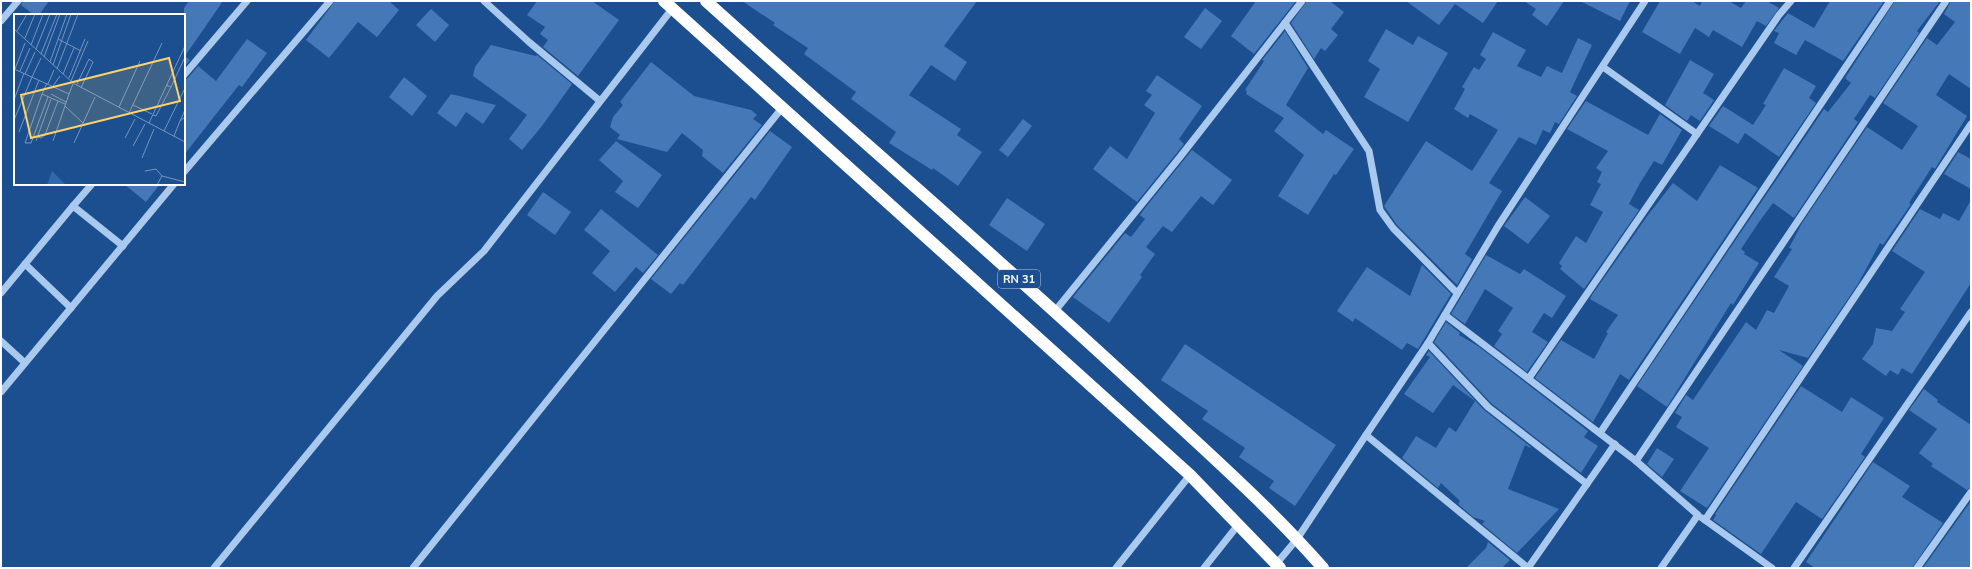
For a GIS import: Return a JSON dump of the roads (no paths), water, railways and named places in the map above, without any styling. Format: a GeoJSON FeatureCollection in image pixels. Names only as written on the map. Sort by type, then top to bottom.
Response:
{"type":"FeatureCollection","features":[{"type":"Feature","properties":{"kind":"highway","name":"RN 31"},"geometry":{"type":"LineString","coordinates":[[706,1],[1055,311],[1297,539],[1322,568]]}},
{"type":"Feature","properties":{"kind":"highway","name":"RN 31"},"geometry":{"type":"LineString","coordinates":[[668,5],[1190,475],[1278,566]]}},
{"type":"Feature","properties":{"kind":"street"},"geometry":{"type":"LineString","coordinates":[[1,21],[18,1]]}},
{"type":"Feature","properties":{"kind":"street"},"geometry":{"type":"LineString","coordinates":[[185,74],[247,1]]}},
{"type":"Feature","properties":{"kind":"street"},"geometry":{"type":"LineString","coordinates":[[185,171],[330,1]]}},
{"type":"Feature","properties":{"kind":"street"},"geometry":{"type":"LineString","coordinates":[[484,1],[529,42],[600,101]]}},
{"type":"Feature","properties":{"kind":"street"},"geometry":{"type":"LineString","coordinates":[[1055,311],[1180,157],[1302,1]]}},
{"type":"Feature","properties":{"kind":"street"},"geometry":{"type":"LineString","coordinates":[[1278,566],[1428,343],[1498,226],[1645,1]]}},
{"type":"Feature","properties":{"kind":"street"},"geometry":{"type":"LineString","coordinates":[[1529,378],[1779,15],[1791,1]]}},
{"type":"Feature","properties":{"kind":"street"},"geometry":{"type":"LineString","coordinates":[[1600,433],[1890,1]]}},
{"type":"Feature","properties":{"kind":"street"},"geometry":{"type":"LineString","coordinates":[[1636,461],[1946,1]]}},
{"type":"Feature","properties":{"kind":"street"},"geometry":{"type":"LineString","coordinates":[[214,568],[437,296],[484,251],[600,101],[668,5]]}},
{"type":"Feature","properties":{"kind":"street"},"geometry":{"type":"LineString","coordinates":[[1285,23],[1369,151],[1380,210],[1393,228],[1457,293]]}},
{"type":"Feature","properties":{"kind":"street"},"geometry":{"type":"LineString","coordinates":[[1603,67],[1697,134]]}},
{"type":"Feature","properties":{"kind":"street"},"geometry":{"type":"LineString","coordinates":[[413,568],[782,108]]}},
{"type":"Feature","properties":{"kind":"street"},"geometry":{"type":"LineString","coordinates":[[1705,520],[1971,124]]}},
{"type":"Feature","properties":{"kind":"street"},"geometry":{"type":"LineString","coordinates":[[1,293],[91,185]]}},
{"type":"Feature","properties":{"kind":"street"},"geometry":{"type":"LineString","coordinates":[[1,392],[173,185]]}},
{"type":"Feature","properties":{"kind":"street"},"geometry":{"type":"LineString","coordinates":[[73,206],[123,246]]}},
{"type":"Feature","properties":{"kind":"street"},"geometry":{"type":"LineString","coordinates":[[25,264],[71,308]]}},
{"type":"Feature","properties":{"kind":"street"},"geometry":{"type":"LineString","coordinates":[[1794,568],[1971,312]]}},
{"type":"Feature","properties":{"kind":"street"},"geometry":{"type":"LineString","coordinates":[[1445,315],[1615,444],[1698,515],[1772,568]]}},
{"type":"Feature","properties":{"kind":"street"},"geometry":{"type":"LineString","coordinates":[[1,341],[25,363]]}},
{"type":"Feature","properties":{"kind":"street"},"geometry":{"type":"LineString","coordinates":[[1428,343],[1488,407],[1587,484]]}},
{"type":"Feature","properties":{"kind":"street"},"geometry":{"type":"LineString","coordinates":[[1366,435],[1528,568],[1615,444]]}},
{"type":"Feature","properties":{"kind":"street"},"geometry":{"type":"LineString","coordinates":[[1116,568],[1190,475]]}},
{"type":"Feature","properties":{"kind":"street"},"geometry":{"type":"LineString","coordinates":[[1917,568],[1971,492]]}},
{"type":"Feature","properties":{"kind":"street"},"geometry":{"type":"LineString","coordinates":[[1661,568],[1698,515]]}},
{"type":"Feature","properties":{"kind":"street"},"geometry":{"type":"LineString","coordinates":[[1204,568],[1238,525]]}}]}
